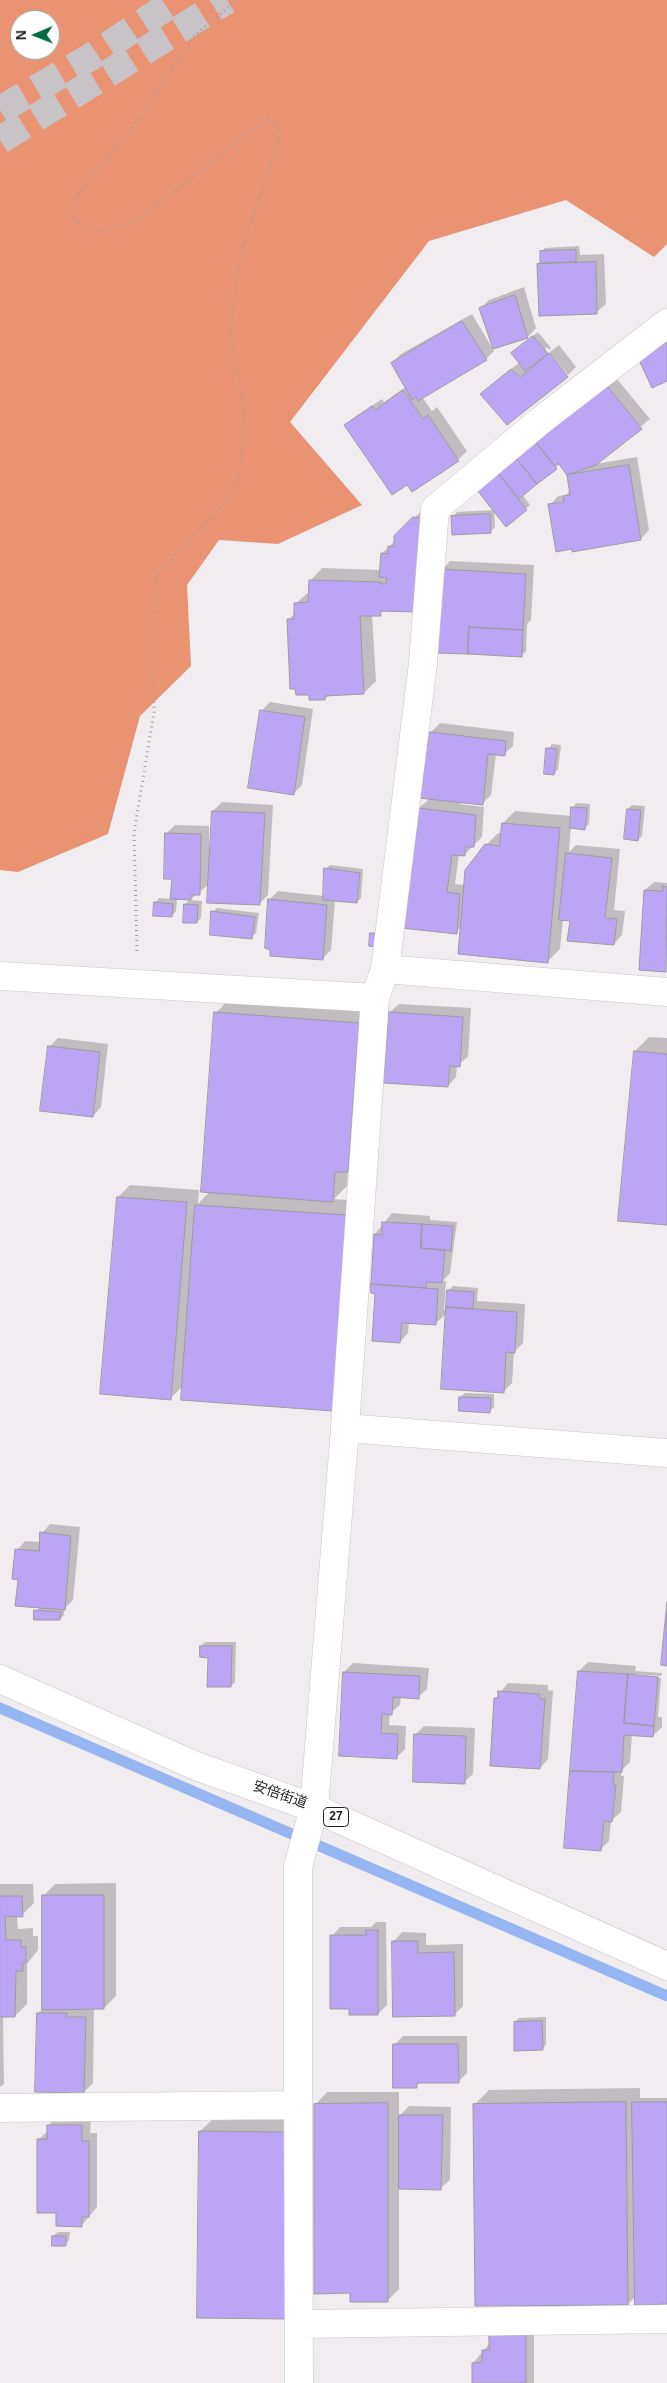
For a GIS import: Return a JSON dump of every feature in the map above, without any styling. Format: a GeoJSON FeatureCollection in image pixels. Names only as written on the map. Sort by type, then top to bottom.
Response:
{"type":"FeatureCollection","features":[{"type":"Feature","properties":{"kind":"street"},"geometry":{"type":"LineString","coordinates":[[299,2383],[298,1867],[314,1808],[346,1428],[375,998],[385,969],[423,663],[435,509],[540,421],[667,323]]}},
{"type":"Feature","properties":{"kind":"street"},"geometry":{"type":"LineString","coordinates":[[385,969],[667,992]]}},
{"type":"Feature","properties":{"kind":"street"},"geometry":{"type":"LineString","coordinates":[[0,976],[375,998]]}},
{"type":"Feature","properties":{"kind":"street"},"geometry":{"type":"LineString","coordinates":[[346,1428],[667,1453]]}},
{"type":"Feature","properties":{"kind":"street","name":"安倍街道"},"geometry":{"type":"LineString","coordinates":[[0,1679],[196,1766],[314,1808],[667,1966]]}},
{"type":"Feature","properties":{"kind":"street"},"geometry":{"type":"LineString","coordinates":[[0,2108],[298,2105]]}},
{"type":"Feature","properties":{"kind":"street"},"geometry":{"type":"LineString","coordinates":[[299,2324],[667,2319]]}},
{"type":"Feature","properties":{"kind":"path"},"geometry":{"type":"LineString","coordinates":[[138,984],[134,833],[154,712],[155,577],[224,504],[240,474],[245,411],[230,333],[241,251],[267,178],[281,129],[268,118],[133,223],[99,232],[71,220],[78,194],[139,119],[194,36],[236,0]]}},
{"type":"Feature","properties":{"kind":"shaded area"},"geometry":{"type":"Polygon","coordinates":[[[0,0],[667,0],[667,244],[654,257],[566,200],[429,241],[290,422],[362,505],[278,544],[219,540],[187,585],[191,666],[140,716],[108,834],[18,872],[0,870],[0,0]]]}},
{"type":"Feature","properties":{"kind":"building"},"geometry":{"type":"Polygon","coordinates":[[[576,250],[576,262],[540,263],[540,251],[576,250]]]}},
{"type":"Feature","properties":{"kind":"building"},"geometry":{"type":"Polygon","coordinates":[[[596,262],[597,314],[539,316],[537,264],[596,262]]]}},
{"type":"Feature","properties":{"kind":"building"},"geometry":{"type":"Polygon","coordinates":[[[515,295],[528,338],[493,349],[479,308],[515,295]]]}},
{"type":"Feature","properties":{"kind":"building"},"geometry":{"type":"Polygon","coordinates":[[[462,321],[487,360],[418,401],[416,397],[412,400],[391,363],[462,321]]]}},
{"type":"Feature","properties":{"kind":"building"},"geometry":{"type":"Polygon","coordinates":[[[533,336],[548,354],[525,371],[511,353],[533,336]]]}},
{"type":"Feature","properties":{"kind":"building"},"geometry":{"type":"Polygon","coordinates":[[[667,343],[667,381],[652,388],[637,356],[667,343]]]}},
{"type":"Feature","properties":{"kind":"building"},"geometry":{"type":"Polygon","coordinates":[[[550,353],[568,377],[507,425],[480,394],[511,369],[520,377],[550,353]]]}},
{"type":"Feature","properties":{"kind":"building"},"geometry":{"type":"Polygon","coordinates":[[[603,381],[642,429],[596,465],[567,475],[558,463],[555,466],[533,438],[603,381]]]}},
{"type":"Feature","properties":{"kind":"building"},"geometry":{"type":"Polygon","coordinates":[[[403,390],[423,419],[428,415],[459,461],[412,492],[407,485],[392,495],[344,425],[372,406],[375,410],[403,390]]]}},
{"type":"Feature","properties":{"kind":"building"},"geometry":{"type":"Polygon","coordinates":[[[535,442],[557,469],[537,484],[515,457],[535,442]]]}},
{"type":"Feature","properties":{"kind":"building"},"geometry":{"type":"Polygon","coordinates":[[[515,457],[537,484],[519,499],[494,468],[515,457]]]}},
{"type":"Feature","properties":{"kind":"building"},"geometry":{"type":"Polygon","coordinates":[[[629,465],[641,540],[572,552],[572,549],[556,552],[548,504],[564,502],[563,496],[570,495],[567,475],[629,465]]]}},
{"type":"Feature","properties":{"kind":"building"},"geometry":{"type":"Polygon","coordinates":[[[494,468],[527,510],[506,527],[473,485],[494,468]]]}},
{"type":"Feature","properties":{"kind":"building"},"geometry":{"type":"Polygon","coordinates":[[[490,514],[491,533],[452,535],[451,516],[490,514]]]}},
{"type":"Feature","properties":{"kind":"building"},"geometry":{"type":"Polygon","coordinates":[[[413,517],[421,518],[415,612],[380,611],[381,616],[360,616],[364,694],[325,696],[325,700],[309,700],[309,695],[296,695],[295,689],[290,689],[287,619],[294,619],[294,603],[308,602],[309,580],[381,582],[381,584],[386,584],[387,578],[379,577],[381,553],[388,554],[388,546],[394,547],[394,536],[413,517]]]}},
{"type":"Feature","properties":{"kind":"building"},"geometry":{"type":"Polygon","coordinates":[[[440,569],[526,574],[523,630],[469,627],[468,654],[437,653],[440,569]]]}},
{"type":"Feature","properties":{"kind":"building"},"geometry":{"type":"Polygon","coordinates":[[[469,627],[523,630],[522,657],[468,654],[469,627]]]}},
{"type":"Feature","properties":{"kind":"building"},"geometry":{"type":"Polygon","coordinates":[[[260,710],[305,717],[294,795],[248,788],[260,710]]]}},
{"type":"Feature","properties":{"kind":"building"},"geometry":{"type":"Polygon","coordinates":[[[430,732],[506,741],[505,756],[488,754],[483,805],[419,798],[430,732]]]}},
{"type":"Feature","properties":{"kind":"building"},"geometry":{"type":"Polygon","coordinates":[[[546,748],[557,749],[554,775],[544,774],[546,748]]]}},
{"type":"Feature","properties":{"kind":"building"},"geometry":{"type":"Polygon","coordinates":[[[571,807],[587,808],[585,830],[570,828],[571,807]]]}},
{"type":"Feature","properties":{"kind":"building"},"geometry":{"type":"Polygon","coordinates":[[[418,808],[476,815],[474,847],[465,847],[465,856],[452,855],[447,892],[460,894],[457,934],[401,928],[418,808]]]}},
{"type":"Feature","properties":{"kind":"building"},"geometry":{"type":"Polygon","coordinates":[[[627,809],[641,810],[638,841],[624,839],[627,809]]]}},
{"type":"Feature","properties":{"kind":"building"},"geometry":{"type":"Polygon","coordinates":[[[212,811],[265,813],[260,905],[207,903],[212,811]]]}},
{"type":"Feature","properties":{"kind":"building"},"geometry":{"type":"Polygon","coordinates":[[[502,823],[560,828],[548,963],[458,954],[465,870],[485,844],[499,846],[502,823]]]}},
{"type":"Feature","properties":{"kind":"building"},"geometry":{"type":"Polygon","coordinates":[[[165,833],[201,834],[200,895],[191,895],[191,900],[170,899],[172,879],[164,879],[165,833]]]}},
{"type":"Feature","properties":{"kind":"building"},"geometry":{"type":"Polygon","coordinates":[[[566,853],[612,858],[605,918],[617,919],[614,945],[567,941],[570,921],[559,920],[566,853]]]}},
{"type":"Feature","properties":{"kind":"building"},"geometry":{"type":"Polygon","coordinates":[[[324,868],[360,873],[357,903],[323,900],[324,868]]]}},
{"type":"Feature","properties":{"kind":"building"},"geometry":{"type":"Polygon","coordinates":[[[663,886],[667,887],[666,972],[639,970],[644,890],[663,891],[663,886]]]}},
{"type":"Feature","properties":{"kind":"building"},"geometry":{"type":"Polygon","coordinates":[[[268,899],[327,905],[323,960],[270,956],[270,950],[265,948],[268,899]]]}},
{"type":"Feature","properties":{"kind":"building"},"geometry":{"type":"Polygon","coordinates":[[[154,902],[173,904],[172,917],[153,916],[154,902]]]}},
{"type":"Feature","properties":{"kind":"building"},"geometry":{"type":"Polygon","coordinates":[[[184,904],[198,905],[197,923],[183,923],[184,904]]]}},
{"type":"Feature","properties":{"kind":"building"},"geometry":{"type":"Polygon","coordinates":[[[211,911],[255,917],[252,939],[210,935],[211,911]]]}},
{"type":"Feature","properties":{"kind":"building"},"geometry":{"type":"Polygon","coordinates":[[[370,933],[378,933],[377,947],[369,946],[370,933]]]}},
{"type":"Feature","properties":{"kind":"building"},"geometry":{"type":"Polygon","coordinates":[[[214,1012],[359,1023],[348,1172],[335,1172],[333,1202],[201,1192],[214,1012]]]}},
{"type":"Feature","properties":{"kind":"building"},"geometry":{"type":"Polygon","coordinates":[[[389,1012],[463,1017],[460,1067],[450,1066],[448,1087],[384,1083],[389,1012]]]}},
{"type":"Feature","properties":{"kind":"building"},"geometry":{"type":"Polygon","coordinates":[[[48,1046],[100,1052],[93,1117],[40,1111],[48,1046]]]}},
{"type":"Feature","properties":{"kind":"building"},"geometry":{"type":"Polygon","coordinates":[[[634,1051],[667,1054],[667,1225],[618,1221],[634,1051]]]}},
{"type":"Feature","properties":{"kind":"building"},"geometry":{"type":"Polygon","coordinates":[[[117,1197],[187,1202],[171,1400],[100,1394],[117,1197]]]}},
{"type":"Feature","properties":{"kind":"building"},"geometry":{"type":"Polygon","coordinates":[[[195,1205],[347,1215],[333,1411],[181,1400],[195,1205]]]}},
{"type":"Feature","properties":{"kind":"building"},"geometry":{"type":"Polygon","coordinates":[[[382,1222],[422,1224],[421,1248],[445,1250],[442,1283],[426,1282],[426,1288],[371,1284],[374,1234],[382,1235],[382,1222]]]}},
{"type":"Feature","properties":{"kind":"building"},"geometry":{"type":"Polygon","coordinates":[[[422,1224],[453,1226],[451,1251],[421,1248],[422,1224]]]}},
{"type":"Feature","properties":{"kind":"building"},"geometry":{"type":"Polygon","coordinates":[[[371,1284],[438,1289],[436,1325],[402,1323],[400,1343],[372,1341],[375,1294],[371,1293],[371,1284]]]}},
{"type":"Feature","properties":{"kind":"building"},"geometry":{"type":"Polygon","coordinates":[[[447,1290],[474,1292],[473,1309],[446,1307],[447,1290]]]}},
{"type":"Feature","properties":{"kind":"building"},"geometry":{"type":"Polygon","coordinates":[[[446,1307],[517,1312],[515,1353],[506,1352],[504,1393],[441,1389],[446,1307]]]}},
{"type":"Feature","properties":{"kind":"building"},"geometry":{"type":"Polygon","coordinates":[[[459,1397],[491,1398],[490,1413],[459,1411],[459,1397]]]}},
{"type":"Feature","properties":{"kind":"building"},"geometry":{"type":"Polygon","coordinates":[[[40,1532],[71,1536],[65,1610],[15,1606],[18,1580],[12,1579],[15,1549],[39,1551],[40,1532]]]}},
{"type":"Feature","properties":{"kind":"building"},"geometry":{"type":"Polygon","coordinates":[[[667,1602],[667,1666],[661,1665],[667,1602]]]}},
{"type":"Feature","properties":{"kind":"building"},"geometry":{"type":"Polygon","coordinates":[[[34,1610],[61,1612],[60,1620],[34,1620],[34,1610]]]}},
{"type":"Feature","properties":{"kind":"building"},"geometry":{"type":"Polygon","coordinates":[[[200,1646],[232,1646],[231,1687],[207,1687],[208,1658],[200,1657],[200,1646]]]}},
{"type":"Feature","properties":{"kind":"building"},"geometry":{"type":"Polygon","coordinates":[[[578,1671],[628,1674],[624,1723],[654,1726],[653,1737],[624,1735],[622,1772],[570,1771],[578,1671]]]}},
{"type":"Feature","properties":{"kind":"building"},"geometry":{"type":"Polygon","coordinates":[[[343,1672],[420,1676],[419,1699],[393,1697],[392,1715],[382,1714],[381,1733],[398,1734],[397,1759],[339,1756],[343,1672]]]}},
{"type":"Feature","properties":{"kind":"building"},"geometry":{"type":"Polygon","coordinates":[[[628,1674],[658,1677],[654,1726],[624,1723],[628,1674]]]}},
{"type":"Feature","properties":{"kind":"building"},"geometry":{"type":"Polygon","coordinates":[[[498,1691],[539,1694],[540,1699],[545,1699],[540,1769],[490,1766],[494,1698],[498,1698],[498,1691]]]}},
{"type":"Feature","properties":{"kind":"building"},"geometry":{"type":"Polygon","coordinates":[[[414,1734],[466,1736],[465,1784],[413,1782],[414,1734]]]}},
{"type":"Feature","properties":{"kind":"building"},"geometry":{"type":"Polygon","coordinates":[[[570,1771],[614,1772],[613,1785],[616,1785],[612,1822],[604,1821],[601,1851],[564,1848],[570,1771]]]}},
{"type":"Feature","properties":{"kind":"building"},"geometry":{"type":"Polygon","coordinates":[[[42,1895],[104,1895],[104,2009],[42,2010],[42,1895]]]}},
{"type":"Feature","properties":{"kind":"building"},"geometry":{"type":"Polygon","coordinates":[[[0,1896],[22,1896],[23,1917],[5,1916],[6,1940],[21,1940],[21,1947],[26,1947],[26,1963],[23,1963],[23,1971],[16,1971],[15,2017],[0,2017],[0,1896]]]}},
{"type":"Feature","properties":{"kind":"building"},"geometry":{"type":"Polygon","coordinates":[[[366,1930],[378,1930],[378,2015],[349,2015],[349,2009],[330,2009],[330,1935],[366,1935],[366,1930]]]}},
{"type":"Feature","properties":{"kind":"building"},"geometry":{"type":"Polygon","coordinates":[[[392,1941],[418,1941],[418,1953],[454,1952],[455,2016],[393,2017],[392,1941]]]}},
{"type":"Feature","properties":{"kind":"building"},"geometry":{"type":"Polygon","coordinates":[[[37,2013],[67,2013],[66,2017],[86,2017],[84,2093],[35,2092],[37,2013]]]}},
{"type":"Feature","properties":{"kind":"building"},"geometry":{"type":"Polygon","coordinates":[[[542,2021],[543,2050],[514,2051],[514,2022],[542,2021]]]}},
{"type":"Feature","properties":{"kind":"building"},"geometry":{"type":"Polygon","coordinates":[[[393,2044],[458,2044],[459,2083],[417,2083],[417,2088],[393,2088],[393,2044]]]}},
{"type":"Feature","properties":{"kind":"building"},"geometry":{"type":"Polygon","coordinates":[[[626,2102],[628,2305],[475,2306],[473,2104],[626,2102]]]}},
{"type":"Feature","properties":{"kind":"building"},"geometry":{"type":"Polygon","coordinates":[[[632,2102],[667,2102],[667,2304],[635,2305],[632,2102]]]}},
{"type":"Feature","properties":{"kind":"building"},"geometry":{"type":"Polygon","coordinates":[[[388,2103],[388,2302],[350,2302],[350,2293],[314,2294],[314,2104],[388,2103]]]}},
{"type":"Feature","properties":{"kind":"building"},"geometry":{"type":"Polygon","coordinates":[[[399,2115],[443,2115],[441,2190],[399,2189],[399,2115]]]}},
{"type":"Feature","properties":{"kind":"building"},"geometry":{"type":"Polygon","coordinates":[[[47,2125],[82,2125],[82,2141],[89,2141],[89,2217],[82,2217],[82,2227],[56,2226],[56,2213],[37,2213],[37,2139],[47,2139],[47,2125]]]}},
{"type":"Feature","properties":{"kind":"building"},"geometry":{"type":"Polygon","coordinates":[[[199,2131],[286,2132],[285,2319],[197,2318],[199,2131]]]}},
{"type":"Feature","properties":{"kind":"building"},"geometry":{"type":"Polygon","coordinates":[[[52,2236],[66,2236],[66,2246],[52,2246],[52,2236]]]}},
{"type":"Feature","properties":{"kind":"building"},"geometry":{"type":"Polygon","coordinates":[[[489,2333],[526,2333],[526,2383],[472,2383],[472,2363],[482,2362],[482,2350],[489,2350],[489,2333]]]}},
{"type":"Feature","properties":{"kind":"waterway"},"geometry":{"type":"LineString","coordinates":[[0,1708],[667,1996]]}},
{"type":"Feature","properties":{"kind":"tunnel"},"geometry":{"type":"LineString","coordinates":[[0,110],[89,58],[177,0]]}},
{"type":"Feature","properties":{"kind":"tunnel"},"geometry":{"type":"LineString","coordinates":[[0,140],[227,0]]}}]}
